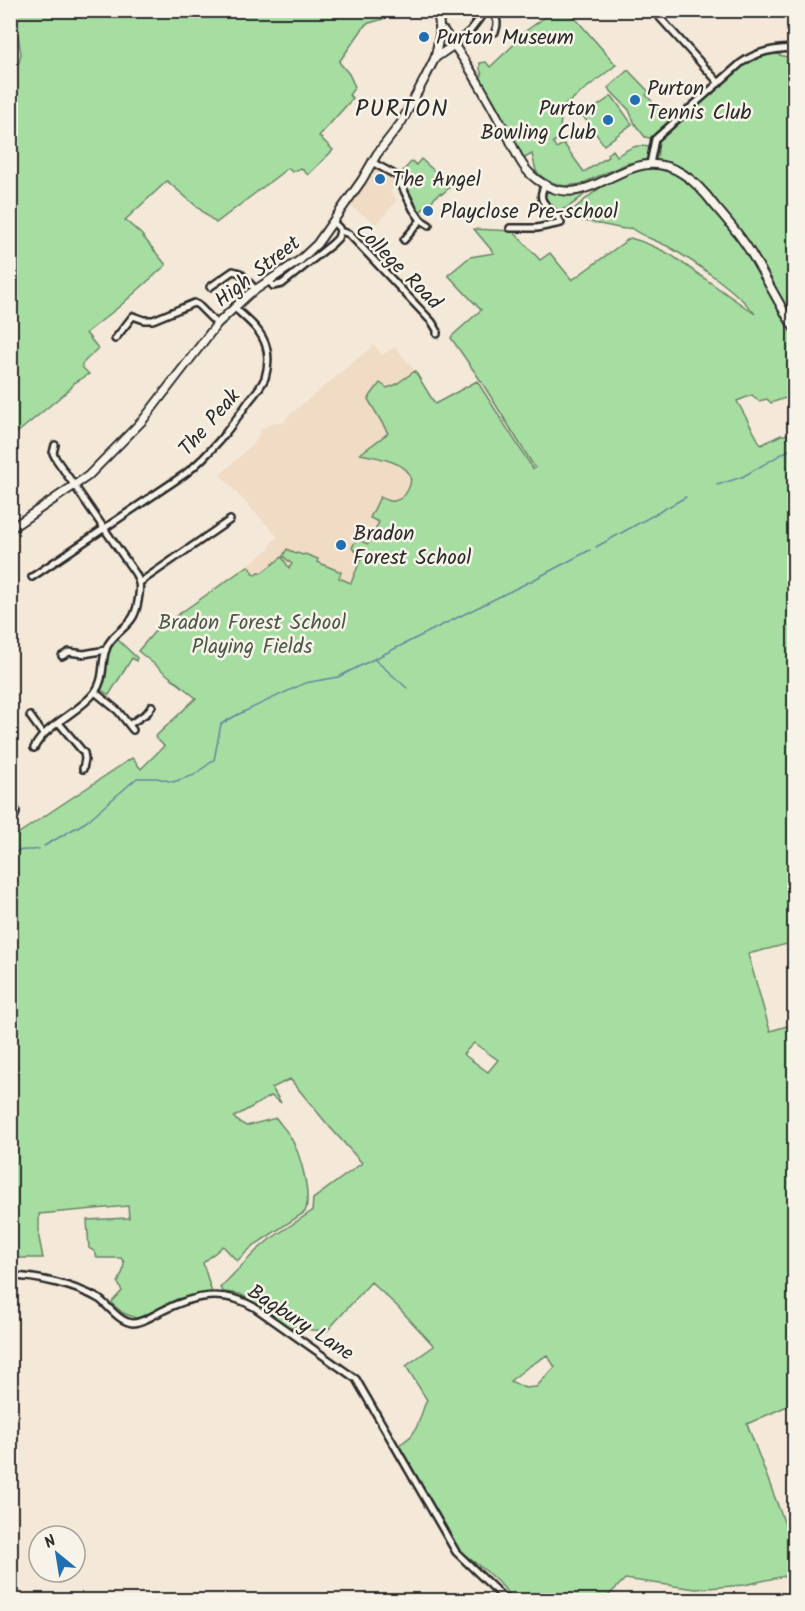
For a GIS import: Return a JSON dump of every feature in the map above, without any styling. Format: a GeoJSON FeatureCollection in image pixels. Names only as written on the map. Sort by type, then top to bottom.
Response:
{"type":"FeatureCollection","features":[{"type":"Feature","properties":{"kind":"street"},"geometry":{"type":"LineString","coordinates":[[435,57],[470,31],[488,10],[497,19],[495,32]]}},
{"type":"Feature","properties":{"kind":"street"},"geometry":{"type":"LineString","coordinates":[[652,10],[719,83]]}},
{"type":"Feature","properties":{"kind":"street","name":"High Street"},"geometry":{"type":"LineString","coordinates":[[10,529],[88,476],[143,420],[217,324],[255,289],[290,268],[310,252],[406,115],[426,78],[435,57],[441,30],[436,12]]}},
{"type":"Feature","properties":{"kind":"street"},"geometry":{"type":"LineString","coordinates":[[441,30],[454,45],[484,93],[524,167],[533,177],[561,191],[578,191],[629,168],[650,164],[662,165],[681,172],[696,184],[741,238],[795,328]]}},
{"type":"Feature","properties":{"kind":"street"},"geometry":{"type":"LineString","coordinates":[[650,164],[654,139],[741,63],[764,51],[795,48]]}},
{"type":"Feature","properties":{"kind":"street"},"geometry":{"type":"LineString","coordinates":[[372,162],[399,178],[413,209],[421,220],[429,225]]}},
{"type":"Feature","properties":{"kind":"street"},"geometry":{"type":"LineString","coordinates":[[510,228],[537,228],[561,223],[541,199],[540,194],[545,185]]}},
{"type":"Feature","properties":{"kind":"street"},"geometry":{"type":"LineString","coordinates":[[404,240],[421,220]]}},
{"type":"Feature","properties":{"kind":"street","name":"College Road"},"geometry":{"type":"LineString","coordinates":[[333,222],[340,231],[352,237],[434,324],[437,334]]}},
{"type":"Feature","properties":{"kind":"street"},"geometry":{"type":"LineString","coordinates":[[269,280],[275,286],[282,284],[332,244],[338,238],[340,231]]}},
{"type":"Feature","properties":{"kind":"street"},"geometry":{"type":"LineString","coordinates":[[210,287],[233,271],[240,273],[255,289]]}},
{"type":"Feature","properties":{"kind":"street"},"geometry":{"type":"LineString","coordinates":[[115,339],[133,316],[153,320],[190,303],[198,304],[217,324]]}},
{"type":"Feature","properties":{"kind":"street","name":"The Peak"},"geometry":{"type":"LineString","coordinates":[[32,577],[195,466],[215,446],[237,418],[262,383],[268,356],[265,344],[256,328],[234,307]]}},
{"type":"Feature","properties":{"kind":"street"},"geometry":{"type":"LineString","coordinates":[[34,748],[39,738],[81,706],[95,692],[101,679],[108,644],[133,618],[140,583],[50,452],[56,445]]}},
{"type":"Feature","properties":{"kind":"street"},"geometry":{"type":"LineString","coordinates":[[140,583],[230,520]]}},
{"type":"Feature","properties":{"kind":"street"},"geometry":{"type":"LineString","coordinates":[[62,656],[69,652],[84,654],[106,650]]}},
{"type":"Feature","properties":{"kind":"street"},"geometry":{"type":"LineString","coordinates":[[95,692],[118,711],[131,727],[147,713],[152,705]]}},
{"type":"Feature","properties":{"kind":"street"},"geometry":{"type":"LineString","coordinates":[[30,716],[44,734]]}},
{"type":"Feature","properties":{"kind":"street"},"geometry":{"type":"LineString","coordinates":[[59,723],[84,753],[83,769]]}},
{"type":"Feature","properties":{"kind":"street"},"geometry":{"type":"LineString","coordinates":[[10,801],[15,806],[17,814],[10,821]]}},
{"type":"Feature","properties":{"kind":"street","name":"Bagbury Lane"},"geometry":{"type":"LineString","coordinates":[[10,1276],[41,1279],[89,1294],[122,1319],[132,1323],[183,1302],[204,1297],[237,1298],[254,1307],[356,1379],[456,1552],[506,1600]]}},
{"type":"Feature","properties":{"kind":"street"},"geometry":{"type":"LineString","coordinates":[[784,1600],[795,1597]]}},
{"type":"Feature","properties":{"kind":"shaded area"},"geometry":{"type":"Polygon","coordinates":[[[373,166],[383,170],[399,182],[390,192],[397,200],[377,224],[350,206],[373,166]]]}},
{"type":"Feature","properties":{"kind":"shaded area","name":"Bradon Forest School"},"geometry":{"type":"Polygon","coordinates":[[[374,345],[382,355],[395,347],[415,371],[435,404],[477,381],[534,471],[196,698],[138,651],[156,630],[256,559],[269,549],[278,537],[220,475],[256,441],[262,428],[273,423],[284,423],[287,417],[374,345]]]}},
{"type":"Feature","properties":{"kind":"green space"},"geometry":{"type":"Polygon","coordinates":[[[14,11],[391,11],[386,13],[383,19],[366,24],[339,62],[349,74],[355,87],[349,95],[353,98],[319,136],[333,150],[308,175],[301,168],[292,172],[288,168],[216,223],[167,181],[125,220],[141,234],[166,265],[86,333],[98,348],[82,364],[89,374],[74,383],[11,438],[10,75],[19,62],[21,54],[14,11]]]}},
{"type":"Feature","properties":{"kind":"green space"},"geometry":{"type":"Polygon","coordinates":[[[554,11],[569,11],[616,65],[556,112],[561,120],[558,139],[553,142],[556,148],[564,144],[584,172],[608,157],[607,154],[613,150],[617,156],[636,146],[649,147],[651,151],[648,158],[643,161],[628,163],[581,184],[564,186],[548,181],[536,171],[532,154],[523,159],[479,78],[482,75],[480,63],[486,62],[490,67],[522,37],[520,35],[554,11]]]}},
{"type":"Feature","properties":{"kind":"green space","name":"Bradon Forest School Playing Fields"},"geometry":{"type":"Polygon","coordinates":[[[773,53],[794,59],[794,395],[771,403],[767,399],[759,401],[752,395],[737,401],[761,445],[794,431],[794,947],[787,944],[748,954],[770,1031],[794,1024],[794,1403],[747,1424],[794,1548],[794,1574],[744,1585],[696,1589],[625,1579],[604,1600],[513,1600],[486,1571],[460,1551],[399,1445],[414,1432],[427,1400],[406,1366],[434,1346],[397,1306],[371,1282],[327,1331],[295,1327],[292,1330],[240,1294],[224,1292],[220,1288],[269,1240],[312,1211],[313,1199],[362,1163],[290,1079],[272,1088],[281,1103],[271,1096],[234,1117],[246,1126],[276,1118],[288,1133],[304,1174],[307,1195],[305,1212],[253,1246],[237,1261],[223,1246],[203,1263],[212,1293],[177,1299],[136,1318],[123,1313],[111,1303],[122,1291],[118,1283],[124,1262],[121,1258],[97,1258],[95,1252],[89,1248],[87,1220],[129,1218],[128,1206],[39,1214],[39,1238],[43,1258],[11,1258],[10,851],[12,848],[10,839],[132,758],[141,769],[164,746],[155,737],[196,698],[138,651],[156,630],[248,566],[255,575],[282,557],[289,568],[292,564],[283,556],[287,549],[296,554],[305,554],[318,559],[317,562],[341,572],[339,578],[351,583],[363,554],[352,548],[356,539],[368,544],[379,522],[370,518],[380,497],[390,501],[398,500],[406,494],[410,485],[410,476],[404,468],[386,460],[360,454],[388,433],[368,399],[380,383],[387,388],[415,371],[435,404],[477,381],[533,469],[535,468],[481,381],[451,338],[481,310],[448,275],[470,257],[494,253],[474,229],[513,231],[540,260],[550,253],[572,280],[630,238],[671,255],[755,314],[738,296],[715,278],[669,247],[631,228],[624,229],[565,217],[603,185],[625,174],[649,168],[657,158],[659,140],[645,137],[635,124],[629,110],[608,88],[628,70],[649,92],[646,95],[674,125],[732,72],[756,55],[773,53]],[[474,1043],[463,1054],[488,1072],[498,1060],[474,1043]],[[547,1355],[510,1381],[525,1388],[536,1387],[555,1367],[547,1355]]]}},
{"type":"Feature","properties":{"kind":"green space","name":"Purton Bowling Club"},"geometry":{"type":"Polygon","coordinates":[[[612,96],[632,124],[604,145],[583,116],[612,96]]]}},
{"type":"Feature","properties":{"kind":"green space"},"geometry":{"type":"Polygon","coordinates":[[[421,159],[451,186],[420,212],[400,174],[412,161],[416,165],[421,159]]]}},
{"type":"Feature","properties":{"kind":"green space"},"geometry":{"type":"Polygon","coordinates":[[[547,192],[568,195],[586,193],[570,206],[559,210],[554,209],[544,197],[547,192]]]}},
{"type":"Feature","properties":{"kind":"green space"},"geometry":{"type":"Polygon","coordinates":[[[117,639],[137,658],[136,661],[132,658],[109,695],[100,689],[110,650],[117,639]]]}},
{"type":"Feature","properties":{"kind":"waterway"},"geometry":{"type":"LineString","coordinates":[[717,485],[742,477],[794,447]]}},
{"type":"Feature","properties":{"kind":"waterway"},"geometry":{"type":"LineString","coordinates":[[596,547],[686,497]]}},
{"type":"Feature","properties":{"kind":"waterway"},"geometry":{"type":"LineString","coordinates":[[407,688],[374,659],[590,550]]}},
{"type":"Feature","properties":{"kind":"waterway"},"geometry":{"type":"LineString","coordinates":[[44,846],[86,822],[137,778],[157,778],[173,782],[194,775],[214,760],[221,724],[305,683],[338,677],[374,659]]}},
{"type":"Feature","properties":{"kind":"waterway"},"geometry":{"type":"LineString","coordinates":[[10,855],[17,851],[39,849]]}},
{"type":"Feature","properties":{"kind":"place","name":"Purton Museum"},"geometry":{"type":"Point","coordinates":[424,37]}},
{"type":"Feature","properties":{"kind":"place","name":"Purton Tennis Club"},"geometry":{"type":"Point","coordinates":[635,100]}},
{"type":"Feature","properties":{"kind":"place","name":"Purton Bowling Club"},"geometry":{"type":"Point","coordinates":[608,120]}},
{"type":"Feature","properties":{"kind":"place","name":"The Angel"},"geometry":{"type":"Point","coordinates":[380,179]}},
{"type":"Feature","properties":{"kind":"place","name":"Playclose Pre-school"},"geometry":{"type":"Point","coordinates":[428,211]}},
{"type":"Feature","properties":{"kind":"place","name":"Bradon Forest School"},"geometry":{"type":"Point","coordinates":[341,545]}},
{"type":"Feature","properties":{"kind":"district","name":"PURTON"},"geometry":{"type":"Point","coordinates":[402,108]}}]}
